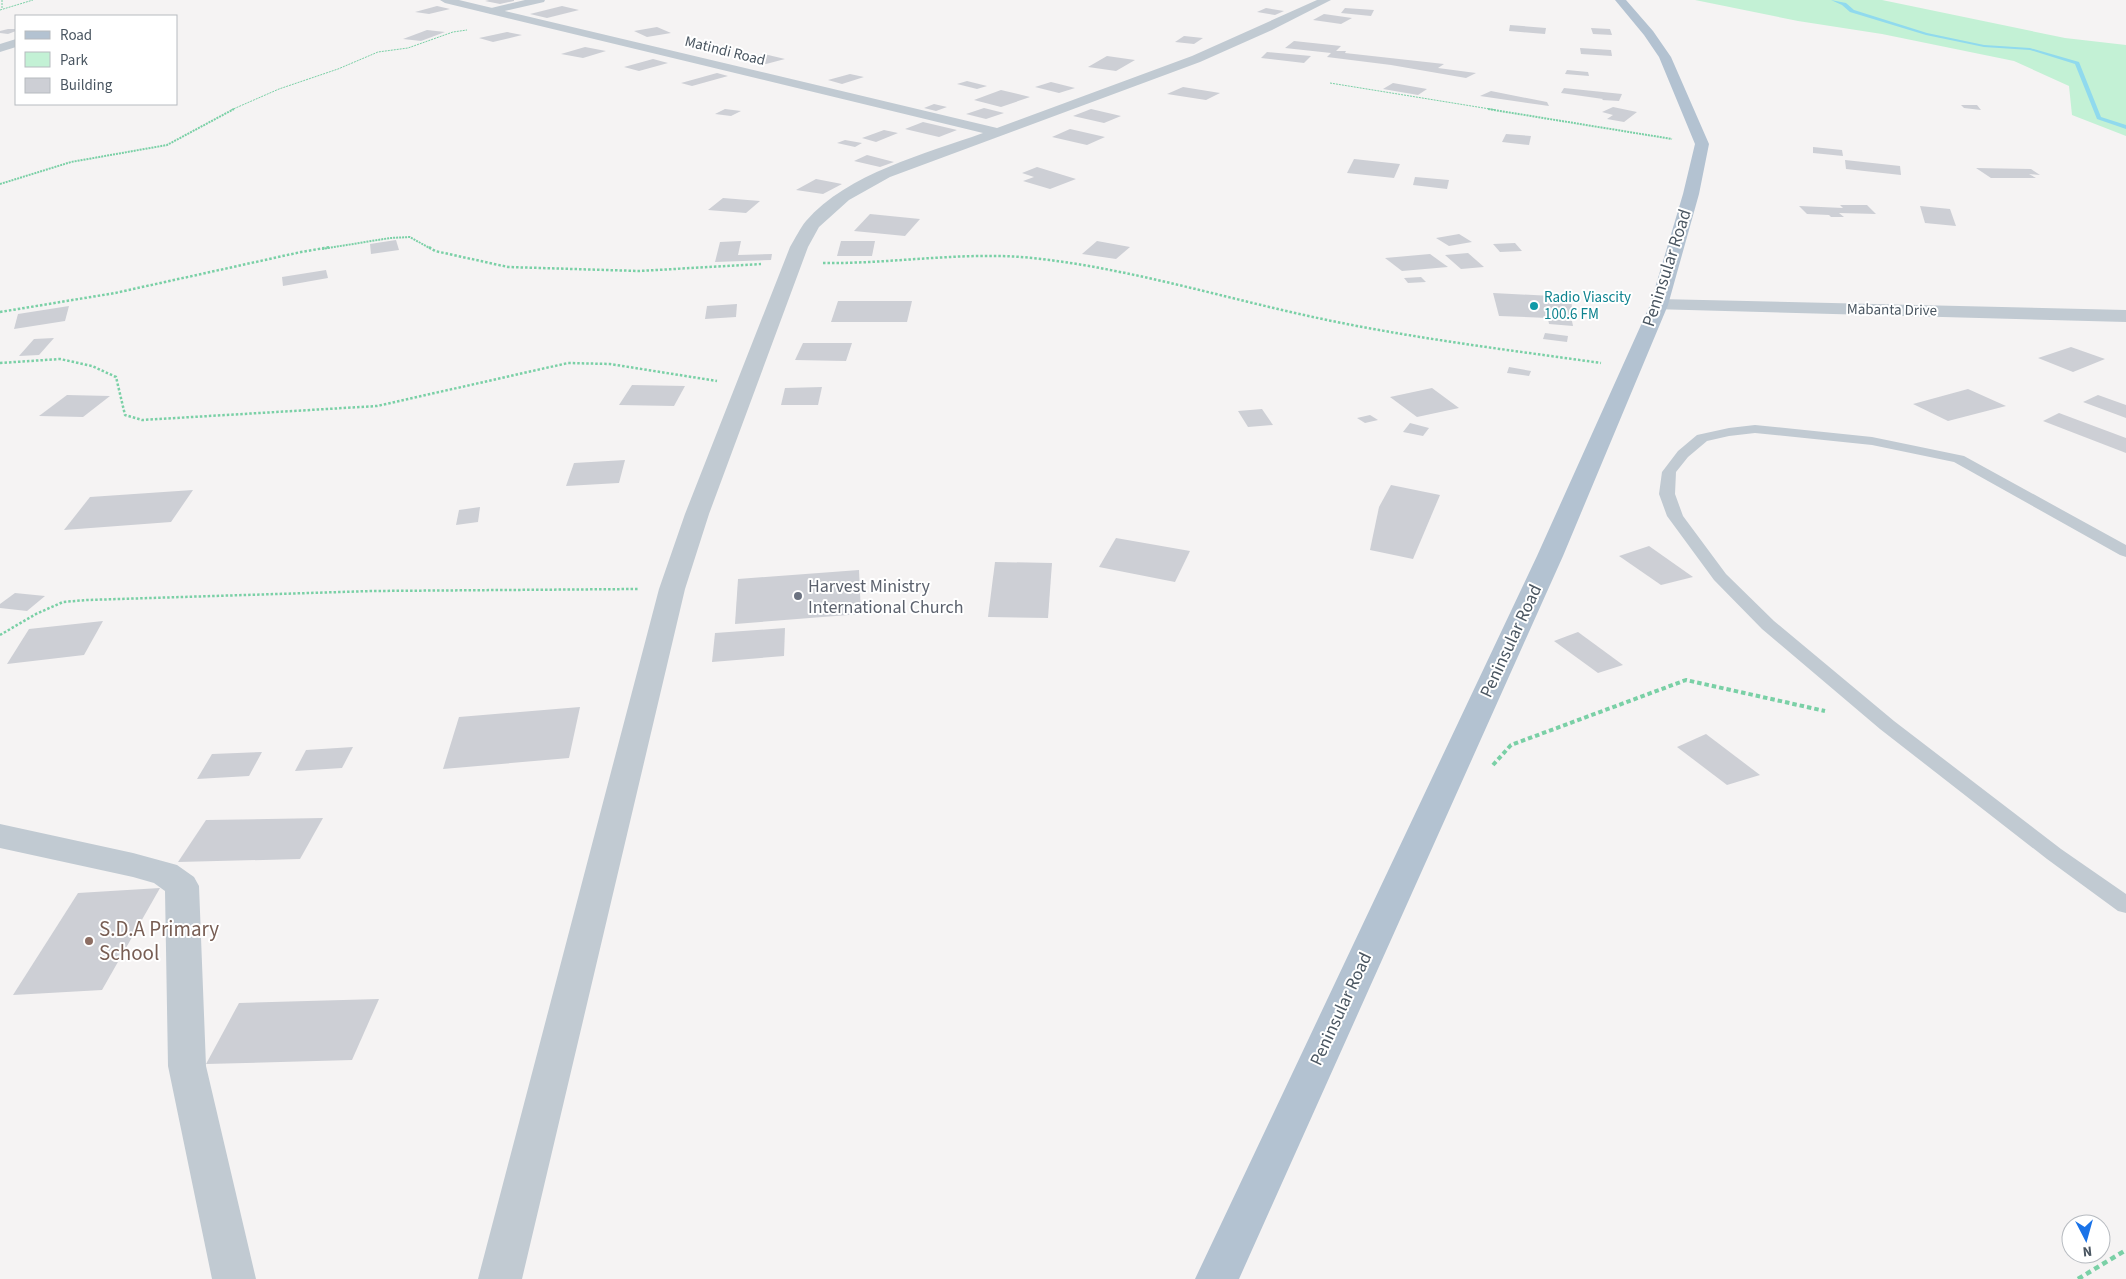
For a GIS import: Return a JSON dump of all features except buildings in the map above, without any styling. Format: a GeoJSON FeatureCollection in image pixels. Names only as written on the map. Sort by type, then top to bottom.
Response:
{"type":"FeatureCollection","features":[{"type":"Feature","properties":{"kind":"main road"},"geometry":{"type":"LineString","coordinates":[[1620,0],[1649,33],[1665,57],[1702,144]]}},
{"type":"Feature","properties":{"kind":"main road","name":"Peninsular Road"},"geometry":{"type":"LineString","coordinates":[[1217,1279],[1550,556],[1659,305],[1691,194],[1702,144]]}},
{"type":"Feature","properties":{"kind":"street","name":"Matindi Road"},"geometry":{"type":"LineString","coordinates":[[445,0],[997,132]]}},
{"type":"Feature","properties":{"kind":"street"},"geometry":{"type":"LineString","coordinates":[[491,11],[540,0]]}},
{"type":"Feature","properties":{"kind":"street"},"geometry":{"type":"LineString","coordinates":[[500,1279],[672,589],[697,514],[799,247],[812,224],[843,197],[885,174],[1196,58],[1268,28],[1326,0]]}},
{"type":"Feature","properties":{"kind":"street"},"geometry":{"type":"LineString","coordinates":[[0,48],[15,43]]}},
{"type":"Feature","properties":{"kind":"street","name":"Mabanta Drive"},"geometry":{"type":"LineString","coordinates":[[1659,305],[2126,316]]}},
{"type":"Feature","properties":{"kind":"street"},"geometry":{"type":"LineString","coordinates":[[0,836],[133,864],[165,874],[182,886],[187,1066],[234,1279]]}},
{"type":"Feature","properties":{"kind":"lane"},"geometry":{"type":"LineString","coordinates":[[2126,552],[1959,459],[1882,443],[1755,429],[1729,432],[1702,438],[1683,454],[1669,472],[1668,494],[1675,516],[1720,577],[1768,625],[1887,725],[2054,854],[2126,905]]}},
{"type":"Feature","properties":{"kind":"path"},"geometry":{"type":"LineString","coordinates":[[2,0],[1,9],[33,0]]}},
{"type":"Feature","properties":{"kind":"path"},"geometry":{"type":"LineString","coordinates":[[0,184],[71,162],[166,145],[218,116],[279,89],[338,69],[378,52],[408,48],[452,32],[468,30]]}},
{"type":"Feature","properties":{"kind":"path"},"geometry":{"type":"LineString","coordinates":[[1330,83],[1702,144]]}},
{"type":"Feature","properties":{"kind":"path"},"geometry":{"type":"LineString","coordinates":[[0,312],[115,293],[301,252],[390,238],[410,237],[435,251],[508,267],[639,271],[793,263],[870,263],[973,256],[1039,259],[1090,265],[1185,285],[1304,316],[1450,341],[1631,368]]}},
{"type":"Feature","properties":{"kind":"path"},"geometry":{"type":"LineString","coordinates":[[0,363],[60,359],[92,366],[116,377],[125,416],[142,420],[377,406],[568,363],[610,364],[747,386]]}},
{"type":"Feature","properties":{"kind":"path"},"geometry":{"type":"LineString","coordinates":[[0,635],[36,614],[63,602],[87,600],[372,590],[672,589]]}},
{"type":"Feature","properties":{"kind":"path"},"geometry":{"type":"LineString","coordinates":[[1492,767],[1511,745],[1686,680],[1830,712]]}},
{"type":"Feature","properties":{"kind":"path"},"geometry":{"type":"LineString","coordinates":[[2078,1279],[2126,1250]]}},
{"type":"Feature","properties":{"kind":"green space"},"geometry":{"type":"Polygon","coordinates":[[[1695,0],[1882,0],[2065,38],[2126,45],[2126,136],[2072,115],[2069,86],[2014,61],[1882,34],[1798,21],[1695,0]]]}},
{"type":"Feature","properties":{"kind":"waterway"},"geometry":{"type":"LineString","coordinates":[[1833,0],[1844,4],[1852,11],[1926,34],[1984,46],[2030,49],[2077,63],[2099,118],[2126,127]]}},
{"type":"Feature","properties":{"kind":"place","name":"Radio Viascity 100.6 FM"},"geometry":{"type":"Point","coordinates":[1534,306]}},
{"type":"Feature","properties":{"kind":"place","name":"Harvest Ministry International Church"},"geometry":{"type":"Point","coordinates":[798,596]}},
{"type":"Feature","properties":{"kind":"place","name":"S.D.A Primary School"},"geometry":{"type":"Point","coordinates":[89,941]}}]}
